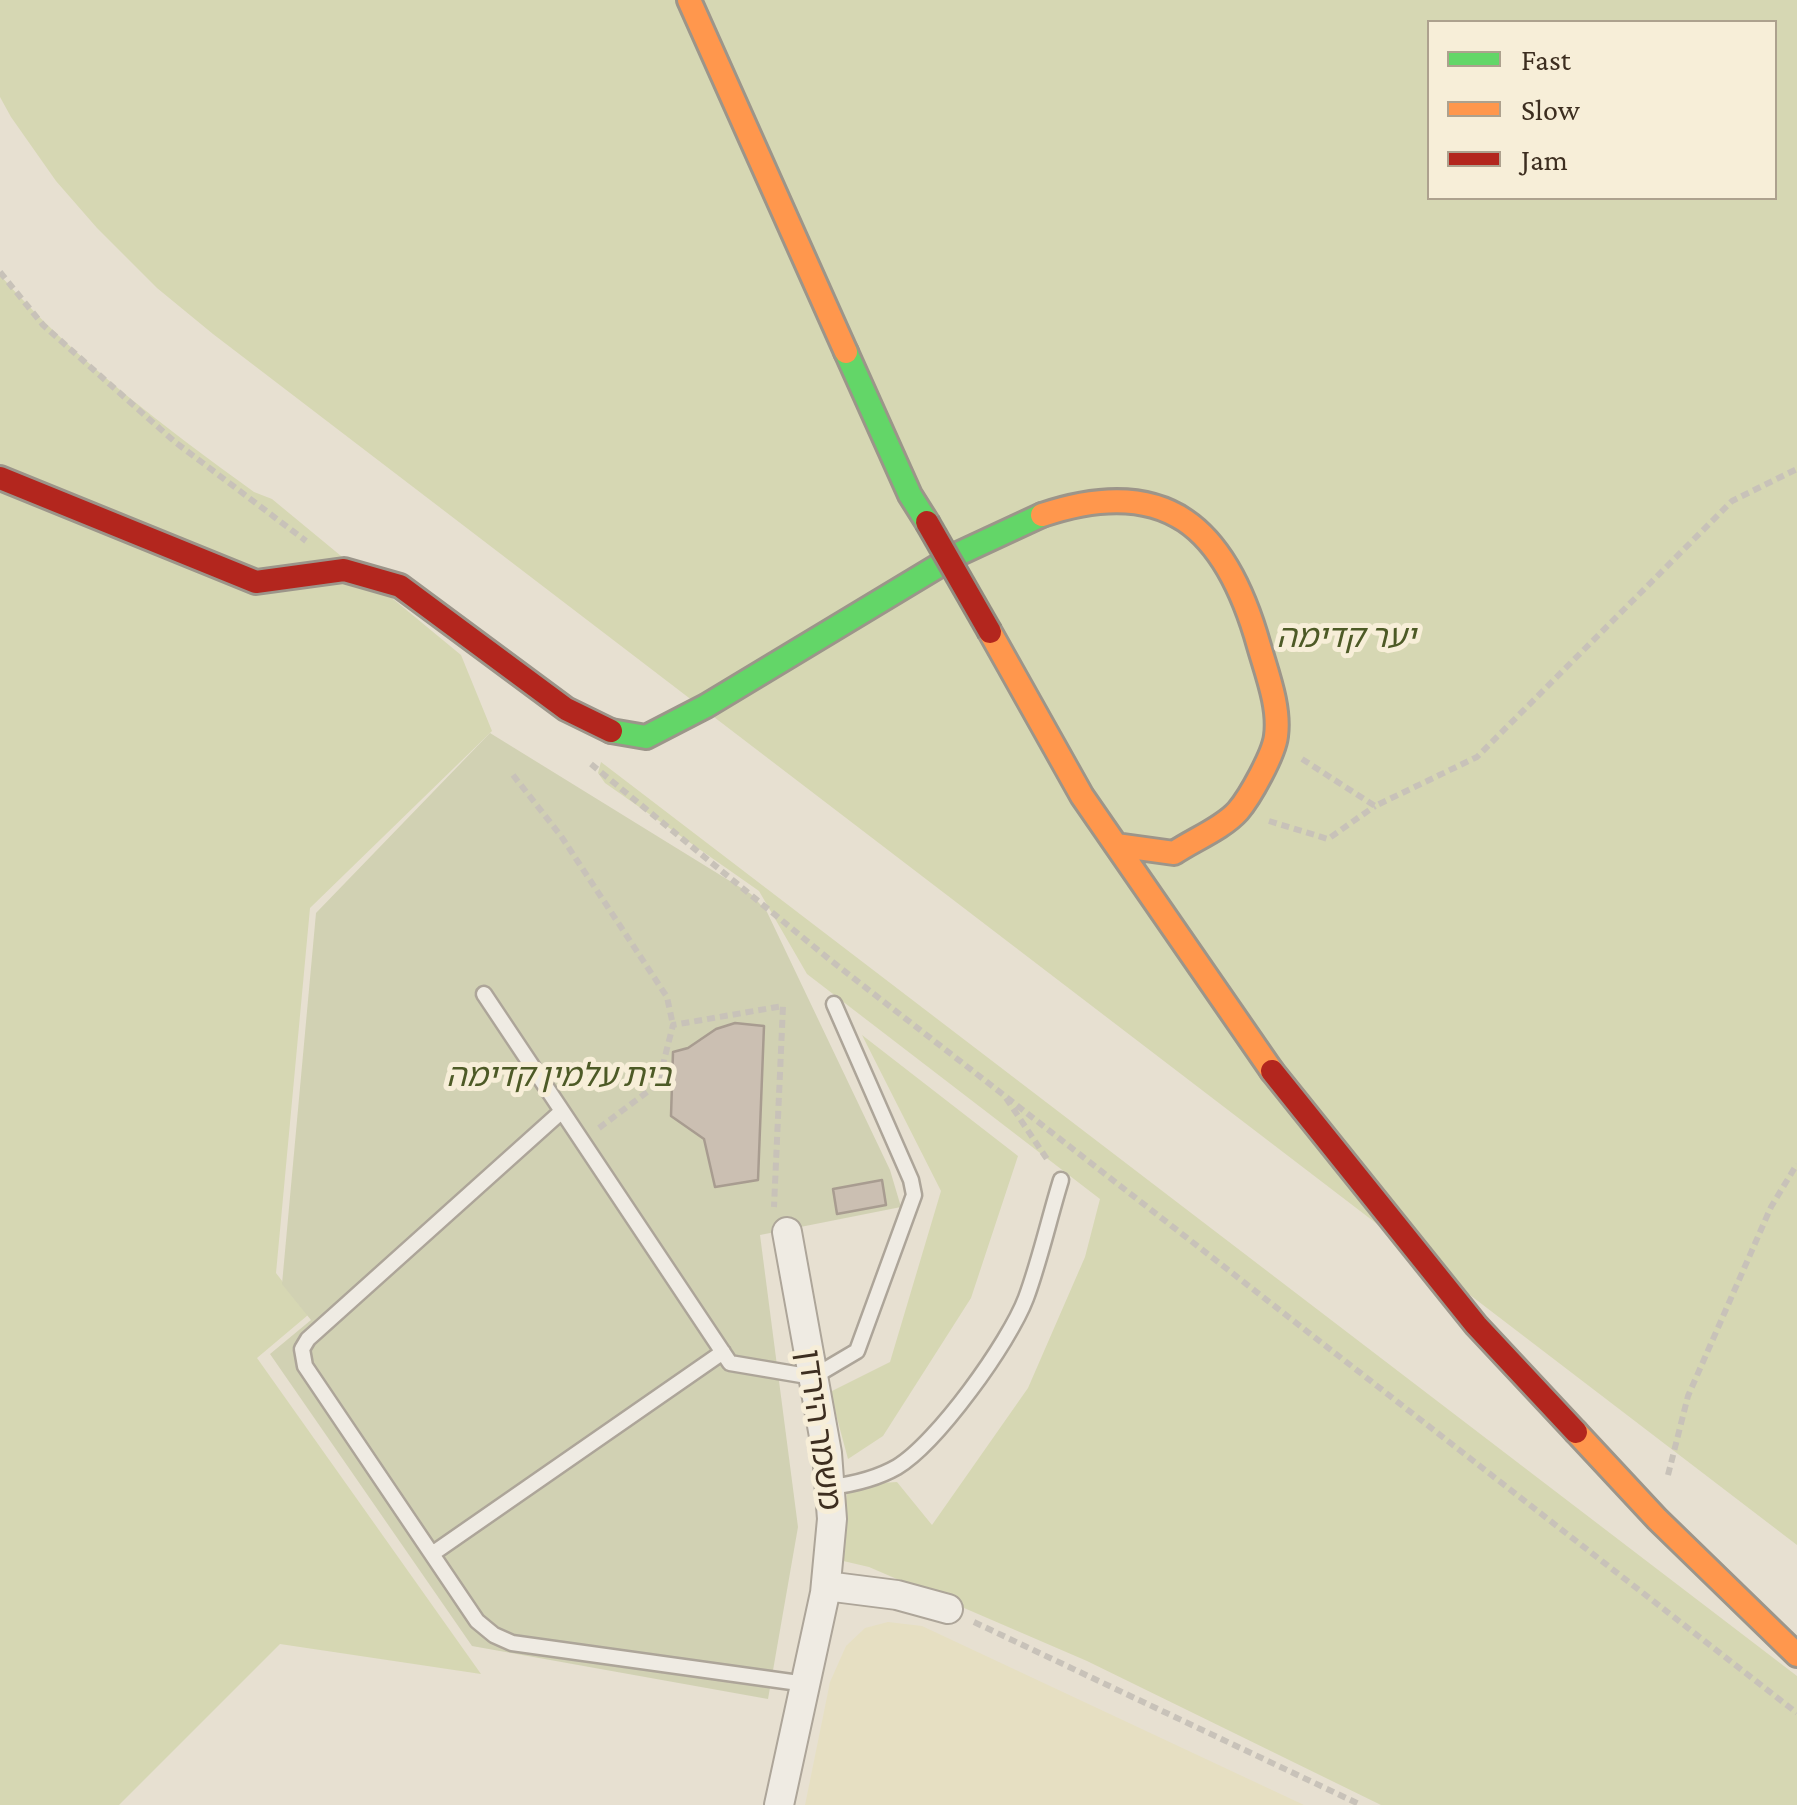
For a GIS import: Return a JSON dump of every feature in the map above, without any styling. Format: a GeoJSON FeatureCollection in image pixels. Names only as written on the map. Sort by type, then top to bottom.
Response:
{"type":"FeatureCollection","features":[{"type":"Feature","properties":{"kind":"main road"},"geometry":{"type":"LineString","coordinates":[[688,0],[910,495],[1082,796],[1255,1049],[1476,1325],[1657,1519],[1797,1655]]}},
{"type":"Feature","properties":{"kind":"main road"},"geometry":{"type":"LineString","coordinates":[[0,478],[256,582],[344,570],[400,586],[566,709],[604,729],[646,738],[988,540],[1033,518],[1078,503],[1140,500],[1181,516],[1221,556],[1242,593],[1274,695],[1276,737],[1237,812],[1174,852],[1116,845]]}},
{"type":"Feature","properties":{"kind":"street"},"geometry":{"type":"LineString","coordinates":[[1155,902],[1174,852]]}},
{"type":"Feature","properties":{"kind":"street","name":"משמר הירדן"},"geometry":{"type":"LineString","coordinates":[[779,1805],[826,1586],[832,1518],[831,1487],[787,1232]]}},
{"type":"Feature","properties":{"kind":"street"},"geometry":{"type":"LineString","coordinates":[[826,1586],[873,1590],[948,1609]]}},
{"type":"Feature","properties":{"kind":"lane"},"geometry":{"type":"LineString","coordinates":[[484,994],[730,1363],[813,1378],[858,1351],[914,1195],[834,1004]]}},
{"type":"Feature","properties":{"kind":"lane"},"geometry":{"type":"LineString","coordinates":[[562,1111],[308,1339],[302,1349],[304,1366],[477,1621],[494,1635],[512,1643],[806,1684]]}},
{"type":"Feature","properties":{"kind":"lane"},"geometry":{"type":"LineString","coordinates":[[831,1487],[868,1480],[908,1460],[934,1434],[998,1352],[1026,1298],[1061,1180]]}},
{"type":"Feature","properties":{"kind":"lane"},"geometry":{"type":"LineString","coordinates":[[432,1554],[723,1352]]}},
{"type":"Feature","properties":{"kind":"path"},"geometry":{"type":"LineString","coordinates":[[0,272],[43,324],[174,442],[344,570]]}},
{"type":"Feature","properties":{"kind":"path"},"geometry":{"type":"LineString","coordinates":[[1237,812],[1328,839],[1375,806],[1477,757],[1732,500],[1797,469]]}},
{"type":"Feature","properties":{"kind":"path"},"geometry":{"type":"LineString","coordinates":[[1276,737],[1317,772],[1375,806]]}},
{"type":"Feature","properties":{"kind":"path"},"geometry":{"type":"LineString","coordinates":[[583,758],[829,959],[1797,1713]]}},
{"type":"Feature","properties":{"kind":"path"},"geometry":{"type":"LineString","coordinates":[[513,776],[561,836],[667,996],[673,1025],[658,1084],[582,1141]]}},
{"type":"Feature","properties":{"kind":"path"},"geometry":{"type":"LineString","coordinates":[[673,1025],[783,1006],[774,1210],[787,1232]]}},
{"type":"Feature","properties":{"kind":"path"},"geometry":{"type":"LineString","coordinates":[[1003,1093],[1061,1180]]}},
{"type":"Feature","properties":{"kind":"path"},"geometry":{"type":"LineString","coordinates":[[1657,1519],[1688,1396],[1772,1208],[1797,1164]]}},
{"type":"Feature","properties":{"kind":"path"},"geometry":{"type":"LineString","coordinates":[[948,1609],[1362,1805]]}},
{"type":"Feature","properties":{"kind":"shaded area"},"geometry":{"type":"Polygon","coordinates":[[[888,1622],[922,1626],[1304,1805],[805,1805],[830,1682],[846,1646],[865,1628],[888,1622]]]}},
{"type":"Feature","properties":{"kind":"green space","name":"יער קדימה"},"geometry":{"type":"Polygon","coordinates":[[[0,0],[1797,0],[1797,1545],[213,334],[157,288],[97,228],[56,181],[0,97],[0,0]]]}},
{"type":"Feature","properties":{"kind":"green space"},"geometry":{"type":"Polygon","coordinates":[[[0,275],[121,391],[254,492],[272,499],[461,655],[492,731],[310,908],[276,1273],[308,1315],[257,1358],[481,1674],[280,1644],[119,1805],[0,1805],[0,275]]]}},
{"type":"Feature","properties":{"kind":"green space","name":"בית עלמין קדימה"},"geometry":{"type":"Polygon","coordinates":[[[490,733],[751,894],[767,912],[890,1170],[901,1207],[760,1235],[798,1527],[768,1699],[472,1646],[270,1354],[311,1320],[282,1284],[316,913],[490,733]]]}},
{"type":"Feature","properties":{"kind":"green space"},"geometry":{"type":"Polygon","coordinates":[[[601,762],[1797,1676],[1797,1805],[1381,1805],[1087,1661],[869,1567],[839,1560],[848,1485],[897,1482],[932,1525],[1028,1388],[1085,1257],[1100,1199],[807,974],[759,891],[605,783],[598,773],[601,762]]]}},
{"type":"Feature","properties":{"kind":"green space"},"geometry":{"type":"Polygon","coordinates":[[[862,1035],[1018,1156],[971,1298],[883,1436],[848,1459],[830,1392],[890,1362],[941,1191],[862,1035]]]}},
{"type":"Feature","properties":{"kind":"building"},"geometry":{"type":"Polygon","coordinates":[[[735,1023],[764,1026],[758,1180],[715,1187],[704,1139],[671,1116],[673,1052],[735,1023]]]}},
{"type":"Feature","properties":{"kind":"building"},"geometry":{"type":"Polygon","coordinates":[[[882,1180],[886,1205],[837,1214],[833,1189],[882,1180]]]}},
{"type":"Feature","properties":{"kind":"traffic: fast"},"geometry":{"type":"LineString","coordinates":[[846,352],[910,495],[927,522]]}},
{"type":"Feature","properties":{"kind":"traffic: fast"},"geometry":{"type":"LineString","coordinates":[[611,731],[646,737],[706,706],[958,554],[1042,515]]}},
{"type":"Feature","properties":{"kind":"traffic: slow"},"geometry":{"type":"LineString","coordinates":[[689,0],[846,352]]}},
{"type":"Feature","properties":{"kind":"traffic: slow"},"geometry":{"type":"LineString","coordinates":[[1042,515],[1086,504],[1124,501],[1157,507],[1185,520],[1209,542],[1229,570],[1245,605],[1272,691],[1277,725],[1274,744],[1249,796],[1232,817],[1174,853],[1116,845]]}},
{"type":"Feature","properties":{"kind":"traffic: slow"},"geometry":{"type":"LineString","coordinates":[[990,632],[1082,796],[1272,1071]]}},
{"type":"Feature","properties":{"kind":"traffic: slow"},"geometry":{"type":"LineString","coordinates":[[1576,1432],[1657,1519],[1797,1655]]}},
{"type":"Feature","properties":{"kind":"traffic: jam"},"geometry":{"type":"LineString","coordinates":[[0,478],[256,582],[344,570],[400,586],[566,709],[611,731]]}},
{"type":"Feature","properties":{"kind":"traffic: jam"},"geometry":{"type":"LineString","coordinates":[[927,522],[990,632]]}},
{"type":"Feature","properties":{"kind":"traffic: jam"},"geometry":{"type":"LineString","coordinates":[[1272,1071],[1476,1325],[1576,1432]]}}]}
